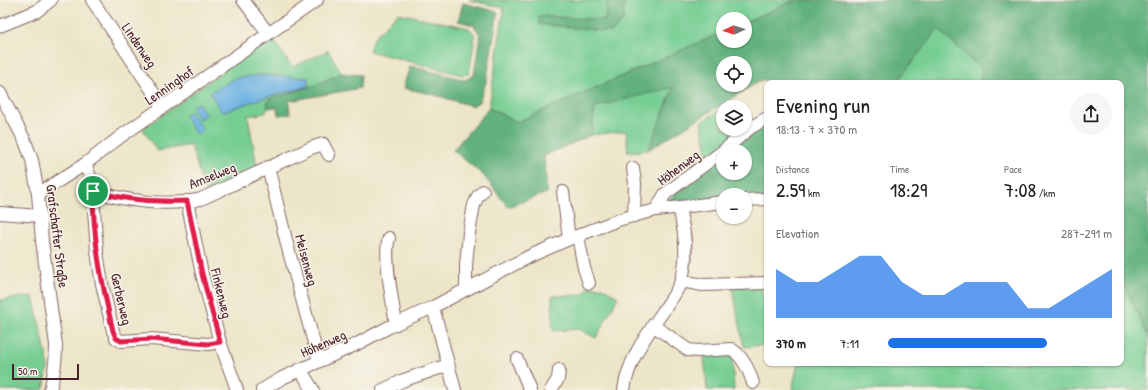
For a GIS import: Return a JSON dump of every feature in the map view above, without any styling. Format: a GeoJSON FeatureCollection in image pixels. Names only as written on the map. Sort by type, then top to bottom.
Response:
{"type":"FeatureCollection","features":[{"type":"Feature","properties":{"kind":"street"},"geometry":{"type":"LineString","coordinates":[[0,26],[34,5],[51,0]]}},
{"type":"Feature","properties":{"kind":"street","name":"Lindenweg"},"geometry":{"type":"LineString","coordinates":[[92,0],[163,107]]}},
{"type":"Feature","properties":{"kind":"street"},"geometry":{"type":"LineString","coordinates":[[243,0],[268,33]]}},
{"type":"Feature","properties":{"kind":"street","name":"Lenninghof"},"geometry":{"type":"LineString","coordinates":[[38,194],[85,164],[163,107],[317,0]]}},
{"type":"Feature","properties":{"kind":"street","name":"Grafschafter Straße"},"geometry":{"type":"LineString","coordinates":[[0,93],[30,151],[38,194],[42,241],[56,345],[54,375],[50,390]]}},
{"type":"Feature","properties":{"kind":"street","name":"Höhenweg"},"geometry":{"type":"LineString","coordinates":[[731,144],[750,128],[764,120]]}},
{"type":"Feature","properties":{"kind":"street","name":"Amselweg"},"geometry":{"type":"LineString","coordinates":[[93,191],[129,200],[187,201],[201,199],[311,148],[323,144],[329,156]]}},
{"type":"Feature","properties":{"kind":"street","name":"Höhenweg"},"geometry":{"type":"LineString","coordinates":[[656,210],[665,194],[716,156]]}},
{"type":"Feature","properties":{"kind":"street","name":"Gerberweg"},"geometry":{"type":"LineString","coordinates":[[85,164],[91,179],[93,191],[94,224],[99,266],[113,331],[116,338],[121,341],[151,339],[208,344],[220,342]]}},
{"type":"Feature","properties":{"kind":"street","name":"Meisenweg"},"geometry":{"type":"LineString","coordinates":[[268,167],[289,252],[319,361]]}},
{"type":"Feature","properties":{"kind":"street","name":"Höhenweg"},"geometry":{"type":"LineString","coordinates":[[632,168],[635,183],[634,216]]}},
{"type":"Feature","properties":{"kind":"street"},"geometry":{"type":"LineString","coordinates":[[466,289],[466,257],[469,228],[476,200],[483,191]]}},
{"type":"Feature","properties":{"kind":"street"},"geometry":{"type":"LineString","coordinates":[[563,192],[573,238],[589,283]]}},
{"type":"Feature","properties":{"kind":"street"},"geometry":{"type":"LineString","coordinates":[[752,200],[764,199]]}},
{"type":"Feature","properties":{"kind":"street","name":"Finkenweg"},"geometry":{"type":"LineString","coordinates":[[187,201],[202,274],[220,342],[237,390]]}},
{"type":"Feature","properties":{"kind":"street","name":"Höhenweg"},"geometry":{"type":"LineString","coordinates":[[262,390],[300,369],[355,345],[433,307],[528,256],[634,216],[656,210],[716,203]]}},
{"type":"Feature","properties":{"kind":"street"},"geometry":{"type":"LineString","coordinates":[[624,390],[636,351],[669,303],[681,282],[684,268],[685,247],[679,208]]}},
{"type":"Feature","properties":{"kind":"street"},"geometry":{"type":"LineString","coordinates":[[0,213],[40,216]]}},
{"type":"Feature","properties":{"kind":"street"},"geometry":{"type":"LineString","coordinates":[[389,238],[386,246],[390,289],[396,324]]}},
{"type":"Feature","properties":{"kind":"street"},"geometry":{"type":"LineString","coordinates":[[681,282],[703,285],[764,283]]}},
{"type":"Feature","properties":{"kind":"street"},"geometry":{"type":"LineString","coordinates":[[433,307],[455,390]]}},
{"type":"Feature","properties":{"kind":"street"},"geometry":{"type":"LineString","coordinates":[[654,325],[688,350],[698,351],[731,349],[748,368],[753,382]]}},
{"type":"Feature","properties":{"kind":"street"},"geometry":{"type":"LineString","coordinates":[[517,359],[530,390]]}},
{"type":"Feature","properties":{"kind":"street"},"geometry":{"type":"LineString","coordinates":[[383,390],[408,379],[448,365]]}},
{"type":"Feature","properties":{"kind":"street"},"geometry":{"type":"LineString","coordinates":[[300,369],[313,390]]}},
{"type":"Feature","properties":{"kind":"street"},"geometry":{"type":"LineString","coordinates":[[551,390],[558,379],[559,370]]}},
{"type":"Feature","properties":{"kind":"green space"},"geometry":{"type":"Polygon","coordinates":[[[469,0],[608,0],[605,20],[540,16],[539,24],[612,32],[623,21],[624,0],[796,0],[752,19],[752,12],[716,12],[716,35],[517,122],[489,108],[504,8],[469,0]]]}},
{"type":"Feature","properties":{"kind":"green space"},"geometry":{"type":"Polygon","coordinates":[[[608,0],[624,0],[623,21],[612,32],[539,24],[539,16],[605,20],[608,0]]]}},
{"type":"Feature","properties":{"kind":"green space"},"geometry":{"type":"Polygon","coordinates":[[[796,0],[1148,0],[1148,336],[1124,284],[1124,80],[979,80],[982,70],[938,29],[898,80],[763,79],[752,86],[752,56],[716,56],[716,92],[742,92],[729,100],[716,100],[716,108],[648,150],[674,87],[595,107],[591,135],[544,156],[547,193],[508,207],[484,176],[453,150],[489,108],[517,122],[716,35],[716,48],[752,48],[752,19],[796,0]]]}},
{"type":"Feature","properties":{"kind":"green space"},"geometry":{"type":"Polygon","coordinates":[[[463,3],[498,12],[486,82],[479,102],[472,106],[432,94],[403,88],[410,66],[465,80],[474,75],[480,35],[474,25],[458,21],[463,3]]]}},
{"type":"Feature","properties":{"kind":"green space"},"geometry":{"type":"Polygon","coordinates":[[[398,13],[469,28],[475,35],[469,74],[462,75],[369,51],[374,37],[398,13]]]}},
{"type":"Feature","properties":{"kind":"green space"},"geometry":{"type":"Polygon","coordinates":[[[938,29],[983,70],[979,80],[898,80],[938,29]]]}},
{"type":"Feature","properties":{"kind":"green space"},"geometry":{"type":"Polygon","coordinates":[[[271,36],[292,67],[328,51],[342,73],[316,85],[268,100],[268,108],[265,113],[248,116],[257,167],[205,192],[191,145],[157,151],[143,129],[271,36]],[[308,78],[225,111],[257,100],[308,86],[308,78]]]}},
{"type":"Feature","properties":{"kind":"green space"},"geometry":{"type":"Polygon","coordinates":[[[342,73],[361,75],[360,88],[289,101],[290,114],[278,115],[277,107],[268,108],[268,100],[316,85],[342,73]]]}},
{"type":"Feature","properties":{"kind":"green space"},"geometry":{"type":"Polygon","coordinates":[[[674,86],[648,150],[628,152],[626,131],[591,135],[595,107],[674,86]]]}},
{"type":"Feature","properties":{"kind":"green space"},"geometry":{"type":"Polygon","coordinates":[[[716,112],[716,136],[733,136],[734,139],[727,144],[716,144],[716,152],[708,158],[701,122],[716,112]]]}},
{"type":"Feature","properties":{"kind":"green space"},"geometry":{"type":"Polygon","coordinates":[[[764,125],[764,199],[752,197],[752,188],[716,188],[716,202],[666,203],[703,164],[716,156],[716,180],[752,180],[752,144],[735,144],[747,136],[752,136],[752,133],[764,125]]]}},
{"type":"Feature","properties":{"kind":"green space"},"geometry":{"type":"Polygon","coordinates":[[[1124,284],[1148,336],[1148,390],[792,390],[797,366],[1124,366],[1124,284]]]}},
{"type":"Feature","properties":{"kind":"green space"},"geometry":{"type":"Polygon","coordinates":[[[732,286],[761,286],[764,306],[764,345],[744,347],[732,286]]]}},
{"type":"Feature","properties":{"kind":"green space"},"geometry":{"type":"Polygon","coordinates":[[[589,287],[603,287],[618,297],[596,338],[579,329],[553,331],[552,296],[582,295],[589,287]]]}},
{"type":"Feature","properties":{"kind":"green space"},"geometry":{"type":"Polygon","coordinates":[[[33,296],[47,358],[48,368],[44,388],[43,390],[0,390],[0,300],[33,296]]]}},
{"type":"Feature","properties":{"kind":"green space"},"geometry":{"type":"Polygon","coordinates":[[[732,353],[734,390],[707,390],[704,355],[732,353]]]}},
{"type":"Feature","properties":{"kind":"water"},"geometry":{"type":"Polygon","coordinates":[[[262,75],[308,78],[309,86],[221,111],[211,94],[212,91],[236,78],[262,75]]]}},
{"type":"Feature","properties":{"kind":"water"},"geometry":{"type":"Polygon","coordinates":[[[198,103],[206,115],[199,119],[192,107],[198,103]]]}},
{"type":"Feature","properties":{"kind":"water"},"geometry":{"type":"Polygon","coordinates":[[[188,112],[191,113],[202,129],[202,131],[198,134],[195,133],[185,116],[188,112]]]}},
{"type":"Feature","properties":{"kind":"route"},"geometry":{"type":"LineString","coordinates":[[93,191],[129,200],[169,202],[187,201],[202,274],[220,342],[208,344],[151,339],[132,339],[121,341],[116,338],[113,331],[99,266],[94,224],[93,191]]}}]}
